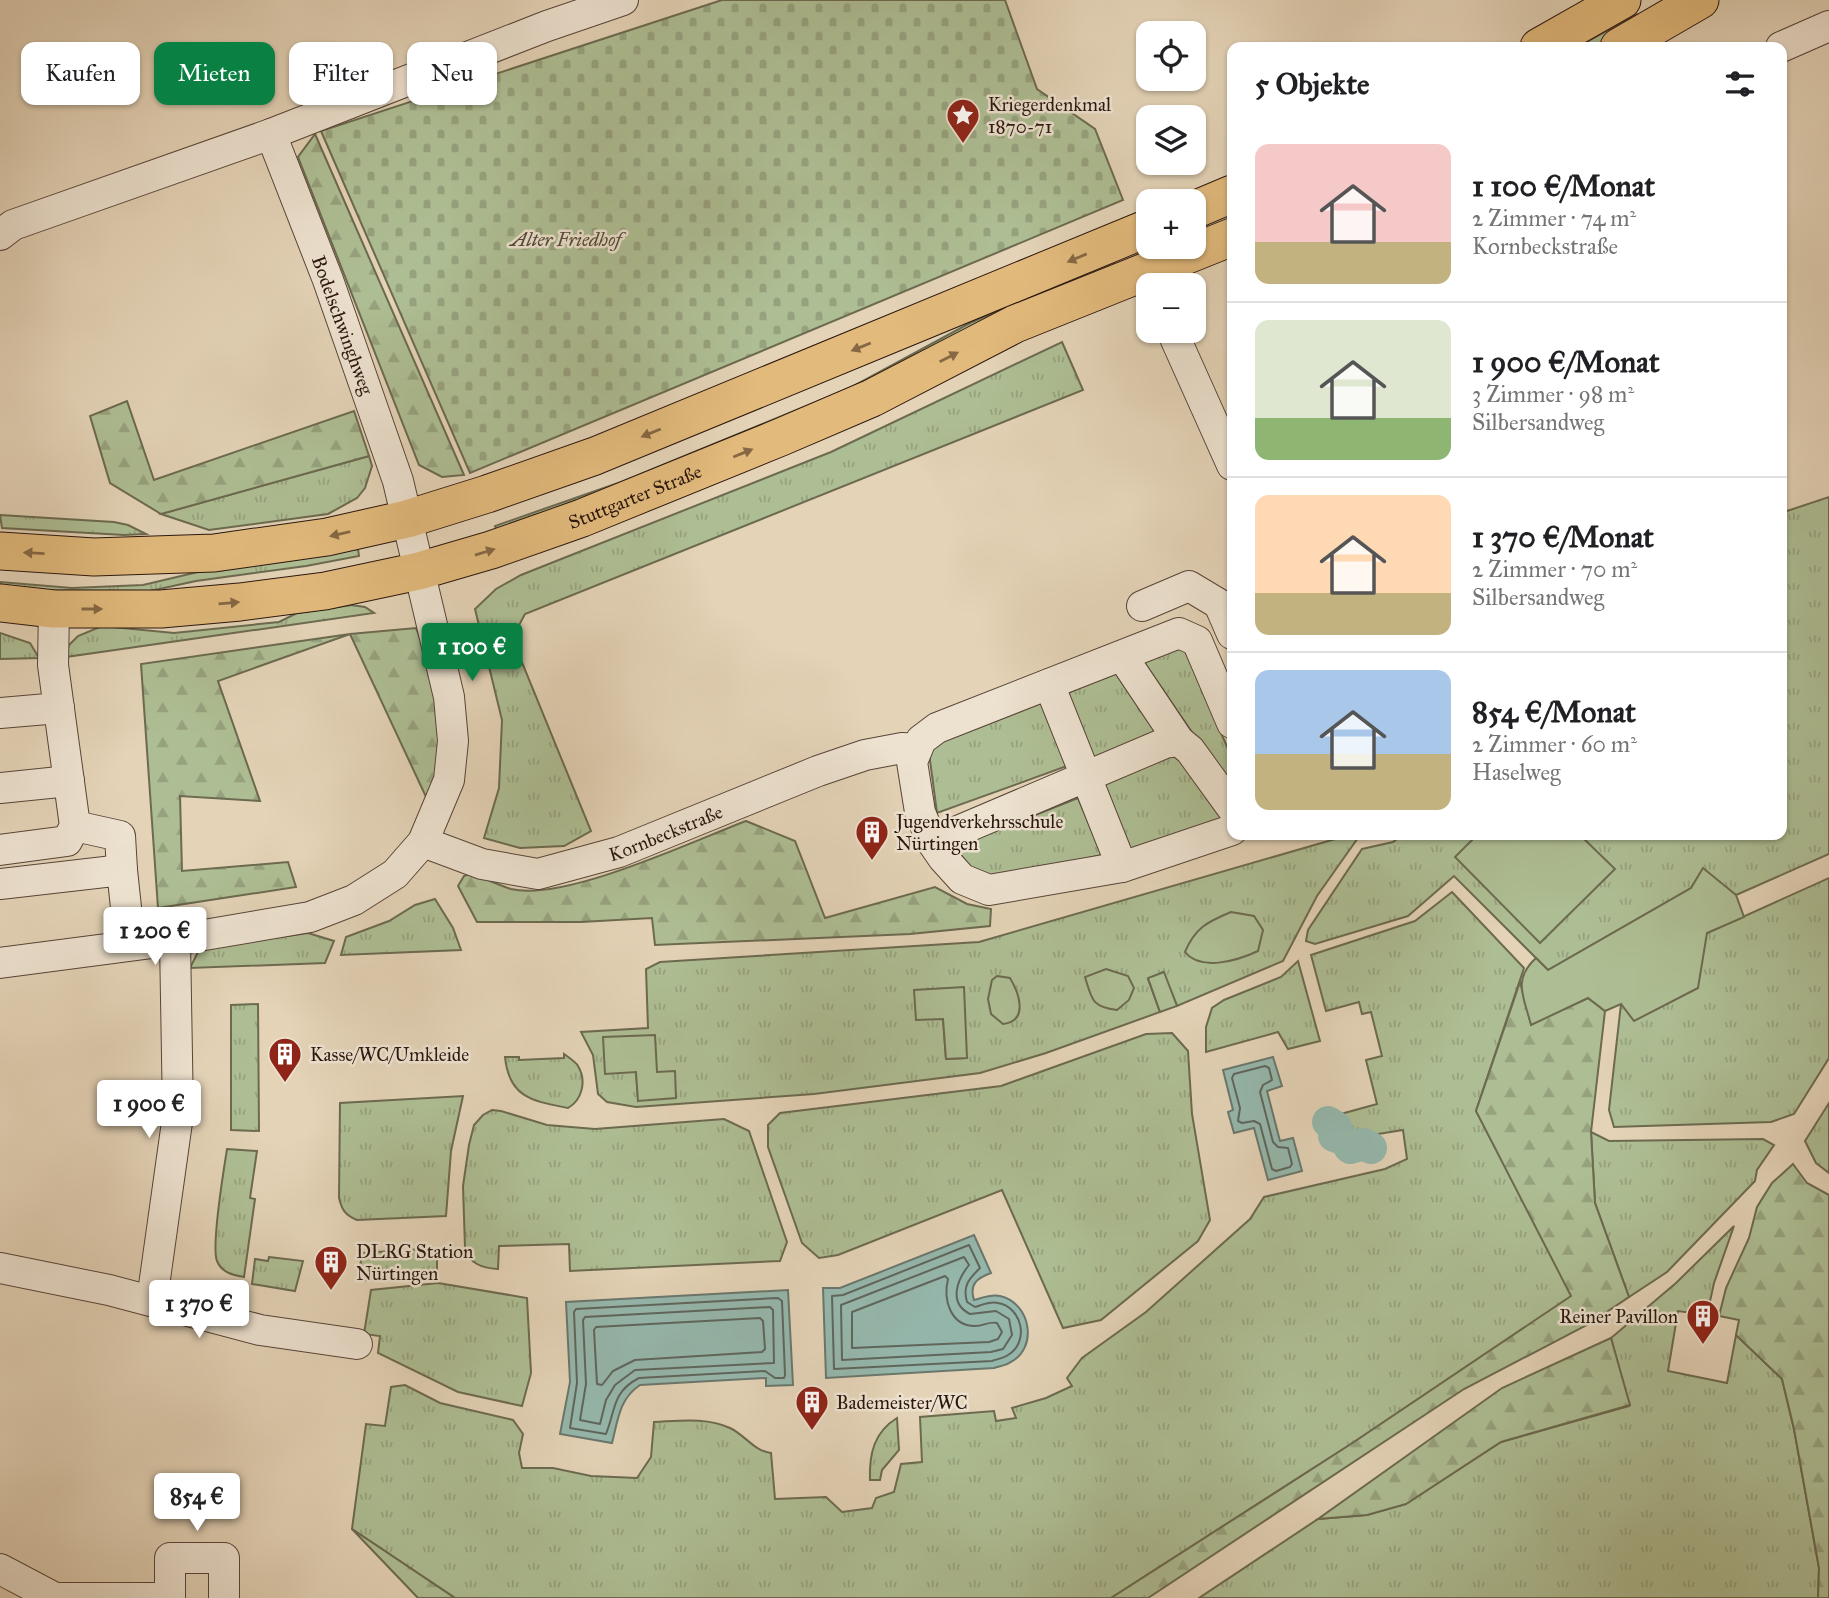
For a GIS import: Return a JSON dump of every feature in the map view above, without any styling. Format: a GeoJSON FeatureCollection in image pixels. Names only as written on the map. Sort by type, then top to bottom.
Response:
{"type":"FeatureCollection","features":[{"type":"Feature","properties":{"kind":"main road"},"geometry":{"type":"LineString","coordinates":[[1548,42],[1622,0]]}},
{"type":"Feature","properties":{"kind":"main road"},"geometry":{"type":"LineString","coordinates":[[1628,42],[1700,0]]}},
{"type":"Feature","properties":{"kind":"main road"},"geometry":{"type":"LineString","coordinates":[[1206,205],[1227,196]]}},
{"type":"Feature","properties":{"kind":"main road"},"geometry":{"type":"LineString","coordinates":[[0,551],[94,556],[214,552],[327,537],[407,519],[595,456],[1136,233]]}},
{"type":"Feature","properties":{"kind":"main road","name":"Stuttgarter Straße"},"geometry":{"type":"LineString","coordinates":[[1164,273],[1227,240]]}},
{"type":"Feature","properties":{"kind":"main road","name":"Stuttgarter Straße"},"geometry":{"type":"LineString","coordinates":[[0,603],[54,609],[161,609],[325,591],[419,571],[491,550],[582,518],[872,398],[1015,324],[1136,284]]}},
{"type":"Feature","properties":{"kind":"street"},"geometry":{"type":"LineString","coordinates":[[7,230],[271,134],[547,26],[623,0]]}},
{"type":"Feature","properties":{"kind":"street"},"geometry":{"type":"LineString","coordinates":[[1787,44],[1828,28]]}},
{"type":"Feature","properties":{"kind":"street","name":"Bodelschwinghweg"},"geometry":{"type":"LineString","coordinates":[[271,134],[358,363],[398,481],[407,519]]}},
{"type":"Feature","properties":{"kind":"street"},"geometry":{"type":"LineString","coordinates":[[1177,343],[1227,454]]}},
{"type":"Feature","properties":{"kind":"street"},"geometry":{"type":"LineString","coordinates":[[0,963],[175,940],[310,917],[354,900],[395,874],[423,842],[449,780],[453,741],[449,698],[407,519]]}},
{"type":"Feature","properties":{"kind":"street"},"geometry":{"type":"LineString","coordinates":[[1142,606],[1189,586],[1219,604],[1227,622]]}},
{"type":"Feature","properties":{"kind":"street"},"geometry":{"type":"LineString","coordinates":[[0,850],[67,841],[75,826],[53,665],[54,609]]}},
{"type":"Feature","properties":{"kind":"street"},"geometry":{"type":"LineString","coordinates":[[1227,711],[1197,641],[1179,633],[937,728],[910,748],[920,812],[932,842],[962,879],[989,890],[1122,867],[1227,832]]}},
{"type":"Feature","properties":{"kind":"street"},"geometry":{"type":"LineString","coordinates":[[1122,656],[1179,741],[1190,750],[1227,801]]}},
{"type":"Feature","properties":{"kind":"street"},"geometry":{"type":"LineString","coordinates":[[1049,684],[1122,867]]}},
{"type":"Feature","properties":{"kind":"street"},"geometry":{"type":"LineString","coordinates":[[0,712],[59,708]]}},
{"type":"Feature","properties":{"kind":"street"},"geometry":{"type":"LineString","coordinates":[[932,842],[1165,743],[1179,741]]}},
{"type":"Feature","properties":{"kind":"street","name":"Kornbeckstraße"},"geometry":{"type":"LineString","coordinates":[[423,842],[482,864],[538,874],[619,852],[818,771],[865,755],[910,748]]}},
{"type":"Feature","properties":{"kind":"street"},"geometry":{"type":"LineString","coordinates":[[0,788],[69,781]]}},
{"type":"Feature","properties":{"kind":"street"},"geometry":{"type":"LineString","coordinates":[[75,826],[120,836],[130,945]]}},
{"type":"Feature","properties":{"kind":"street"},"geometry":{"type":"LineString","coordinates":[[0,884],[122,870]]}},
{"type":"Feature","properties":{"kind":"street"},"geometry":{"type":"LineString","coordinates":[[152,1300],[178,1115],[175,940]]}},
{"type":"Feature","properties":{"kind":"street"},"geometry":{"type":"LineString","coordinates":[[0,1268],[152,1300],[260,1330],[356,1344]]}},
{"type":"Feature","properties":{"kind":"street"},"geometry":{"type":"LineString","coordinates":[[170,1598],[170,1558],[224,1558],[224,1598]]}},
{"type":"Feature","properties":{"kind":"street"},"geometry":{"type":"LineString","coordinates":[[0,1569],[55,1598],[165,1598]]}},
{"type":"Feature","properties":{"kind":"green space","name":"Alter Friedhof"},"geometry":{"type":"Polygon","coordinates":[[[722,0],[1005,0],[1037,89],[1095,129],[1123,200],[470,473],[321,131],[407,103],[497,105],[497,74],[722,0]]]}},
{"type":"Feature","properties":{"kind":"green space"},"geometry":{"type":"Polygon","coordinates":[[[1637,14],[1641,21],[1603,42],[1587,42],[1637,14]]]}},
{"type":"Feature","properties":{"kind":"green space"},"geometry":{"type":"Polygon","coordinates":[[[315,134],[464,475],[442,477],[419,465],[298,157],[315,134]]]}},
{"type":"Feature","properties":{"kind":"green space"},"geometry":{"type":"Polygon","coordinates":[[[1114,262],[1117,270],[875,384],[497,531],[495,526],[621,482],[850,388],[970,323],[1114,262]]]}},
{"type":"Feature","properties":{"kind":"green space"},"geometry":{"type":"Polygon","coordinates":[[[1062,342],[1083,390],[525,614],[512,638],[591,831],[564,846],[520,848],[484,838],[499,788],[502,720],[475,609],[496,589],[521,575],[831,452],[1062,342]]]}},
{"type":"Feature","properties":{"kind":"green space"},"geometry":{"type":"Polygon","coordinates":[[[127,401],[154,480],[354,411],[369,456],[161,514],[110,483],[90,416],[127,401]]]}},
{"type":"Feature","properties":{"kind":"green space"},"geometry":{"type":"Polygon","coordinates":[[[369,456],[372,466],[365,488],[357,498],[328,514],[209,530],[161,514],[369,456]]]}},
{"type":"Feature","properties":{"kind":"green space"},"geometry":{"type":"Polygon","coordinates":[[[1829,497],[1829,854],[1736,895],[1703,869],[1691,888],[1548,970],[1454,876],[1408,916],[1315,944],[1306,941],[1308,930],[1362,849],[1396,840],[1787,840],[1787,511],[1829,497]]]}},
{"type":"Feature","properties":{"kind":"green space"},"geometry":{"type":"Polygon","coordinates":[[[0,515],[114,522],[128,525],[146,534],[2,528],[0,515]]]}},
{"type":"Feature","properties":{"kind":"green space"},"geometry":{"type":"Polygon","coordinates":[[[358,549],[359,556],[196,581],[150,591],[0,590],[0,582],[72,588],[143,585],[198,572],[358,549]]]}},
{"type":"Feature","properties":{"kind":"green space"},"geometry":{"type":"Polygon","coordinates":[[[351,605],[365,607],[374,613],[66,657],[69,645],[78,636],[102,626],[174,633],[279,622],[297,613],[351,605]]]}},
{"type":"Feature","properties":{"kind":"green space"},"geometry":{"type":"Polygon","coordinates":[[[416,628],[439,684],[439,775],[427,799],[350,634],[416,628]]]}},
{"type":"Feature","properties":{"kind":"green space"},"geometry":{"type":"Polygon","coordinates":[[[0,633],[30,643],[39,658],[0,659],[0,633]]]}},
{"type":"Feature","properties":{"kind":"green space"},"geometry":{"type":"Polygon","coordinates":[[[350,634],[218,681],[260,801],[180,796],[182,871],[288,862],[296,887],[158,908],[141,664],[350,634]]]}},
{"type":"Feature","properties":{"kind":"green space"},"geometry":{"type":"Polygon","coordinates":[[[1183,646],[1227,747],[1227,784],[1142,659],[1183,646]]]}},
{"type":"Feature","properties":{"kind":"green space"},"geometry":{"type":"Polygon","coordinates":[[[1116,669],[1162,729],[1092,759],[1066,694],[1116,669]]]}},
{"type":"Feature","properties":{"kind":"green space"},"geometry":{"type":"Polygon","coordinates":[[[1044,698],[1067,766],[937,813],[929,753],[933,742],[1044,698]]]}},
{"type":"Feature","properties":{"kind":"green space"},"geometry":{"type":"Polygon","coordinates":[[[1177,754],[1227,821],[1129,851],[1104,784],[1177,754]]]}},
{"type":"Feature","properties":{"kind":"green space"},"geometry":{"type":"Polygon","coordinates":[[[1078,798],[1102,855],[996,878],[973,871],[955,847],[1078,798]]]}},
{"type":"Feature","properties":{"kind":"green space"},"geometry":{"type":"Polygon","coordinates":[[[746,821],[795,841],[825,918],[935,887],[967,904],[991,909],[990,926],[910,934],[655,945],[652,918],[581,922],[477,922],[458,886],[464,876],[471,873],[511,889],[534,891],[563,887],[662,855],[746,821]]]}},
{"type":"Feature","properties":{"kind":"green space"},"geometry":{"type":"Polygon","coordinates":[[[1332,840],[1356,840],[1317,896],[1283,961],[1177,1006],[1163,972],[1148,979],[1160,1012],[1046,1053],[980,1073],[814,1094],[636,1107],[607,1102],[598,1094],[593,1055],[581,1032],[648,1028],[646,969],[660,962],[979,942],[1332,840]],[[943,1018],[946,1059],[966,1058],[943,1018]],[[636,1072],[638,1100],[657,1072],[636,1072]]]}},
{"type":"Feature","properties":{"kind":"green space"},"geometry":{"type":"Polygon","coordinates":[[[1472,840],[1585,840],[1615,869],[1540,943],[1455,857],[1472,840]]]}},
{"type":"Feature","properties":{"kind":"green space"},"geometry":{"type":"Polygon","coordinates":[[[1703,868],[1736,895],[1744,917],[1707,933],[1698,988],[1634,1021],[1621,1004],[1605,1011],[1588,998],[1531,1025],[1523,997],[1522,981],[1536,958],[1548,970],[1691,888],[1703,868]]]}},
{"type":"Feature","properties":{"kind":"green space"},"geometry":{"type":"Polygon","coordinates":[[[1829,878],[1829,1058],[1794,1114],[1771,1122],[1614,1127],[1609,1110],[1621,1004],[1707,933],[1829,878]]]}},
{"type":"Feature","properties":{"kind":"green space"},"geometry":{"type":"Polygon","coordinates":[[[1452,892],[1524,968],[1476,1111],[1572,1296],[1351,1444],[1111,1598],[455,1598],[352,1529],[366,1424],[385,1426],[391,1387],[405,1385],[440,1403],[513,1420],[523,1434],[519,1453],[522,1468],[553,1468],[591,1476],[637,1478],[651,1457],[654,1422],[702,1421],[730,1428],[760,1449],[771,1453],[775,1499],[826,1497],[842,1512],[872,1508],[876,1498],[894,1492],[901,1464],[922,1462],[920,1417],[994,1411],[996,1421],[1016,1418],[1012,1408],[1046,1398],[1072,1386],[1067,1378],[1082,1358],[1146,1312],[1250,1219],[1264,1197],[1385,1169],[1407,1159],[1403,1130],[1354,1138],[1341,1114],[1377,1104],[1366,1060],[1382,1056],[1371,1012],[1362,1014],[1359,1002],[1326,1011],[1311,955],[1415,921],[1452,892]]]}},
{"type":"Feature","properties":{"kind":"green space"},"geometry":{"type":"Polygon","coordinates":[[[435,899],[453,928],[461,950],[341,955],[346,937],[389,921],[415,905],[435,899]]]}},
{"type":"Feature","properties":{"kind":"green space"},"geometry":{"type":"Polygon","coordinates":[[[1231,912],[1254,916],[1263,930],[1258,951],[1231,961],[1210,963],[1200,962],[1185,952],[1193,937],[1203,927],[1231,912]]]}},
{"type":"Feature","properties":{"kind":"green space"},"geometry":{"type":"Polygon","coordinates":[[[308,933],[334,941],[325,963],[190,968],[198,952],[205,948],[308,933]]]}},
{"type":"Feature","properties":{"kind":"green space"},"geometry":{"type":"Polygon","coordinates":[[[1298,961],[1320,1041],[1288,1049],[1278,1032],[1206,1052],[1206,1027],[1212,1008],[1224,1000],[1281,977],[1298,961]]]}},
{"type":"Feature","properties":{"kind":"green space"},"geometry":{"type":"Polygon","coordinates":[[[1106,969],[1128,976],[1134,988],[1129,1000],[1117,1010],[1102,1007],[1094,1001],[1085,977],[1106,969]]]}},
{"type":"Feature","properties":{"kind":"green space"},"geometry":{"type":"Polygon","coordinates":[[[1164,972],[1177,1006],[1160,1012],[1148,978],[1164,972]]]}},
{"type":"Feature","properties":{"kind":"green space"},"geometry":{"type":"Polygon","coordinates":[[[997,976],[1010,978],[1020,1006],[1016,1018],[1003,1024],[991,1014],[988,999],[992,980],[997,976]]]}},
{"type":"Feature","properties":{"kind":"green space"},"geometry":{"type":"Polygon","coordinates":[[[1520,982],[1531,1024],[1588,998],[1605,1011],[1591,1132],[1595,1203],[1629,1297],[1587,1325],[1464,1389],[1148,1598],[1111,1598],[1351,1444],[1571,1296],[1476,1111],[1520,982]]]}},
{"type":"Feature","properties":{"kind":"green space"},"geometry":{"type":"Polygon","coordinates":[[[964,987],[967,1058],[946,1059],[943,1019],[916,1020],[914,990],[964,987]]]}},
{"type":"Feature","properties":{"kind":"green space"},"geometry":{"type":"Polygon","coordinates":[[[258,1004],[259,1131],[231,1130],[231,1005],[258,1004]]]}},
{"type":"Feature","properties":{"kind":"green space"},"geometry":{"type":"Polygon","coordinates":[[[1172,1033],[1188,1051],[1192,1114],[1210,1220],[1198,1241],[1101,1320],[1063,1328],[1002,1190],[838,1255],[819,1258],[802,1243],[768,1147],[768,1125],[780,1113],[1001,1086],[1146,1034],[1172,1033]]]}},
{"type":"Feature","properties":{"kind":"green space"},"geometry":{"type":"Polygon","coordinates":[[[655,1035],[657,1072],[675,1071],[676,1098],[638,1101],[636,1072],[605,1074],[603,1037],[655,1035]]]}},
{"type":"Feature","properties":{"kind":"green space"},"geometry":{"type":"Polygon","coordinates":[[[564,1054],[577,1064],[582,1078],[580,1095],[568,1108],[534,1100],[525,1095],[517,1089],[507,1071],[505,1057],[519,1057],[519,1060],[564,1058],[564,1054]]]}},
{"type":"Feature","properties":{"kind":"green space"},"geometry":{"type":"Polygon","coordinates":[[[463,1096],[451,1151],[446,1216],[357,1220],[347,1214],[339,1198],[340,1103],[463,1096]]]}},
{"type":"Feature","properties":{"kind":"green space"},"geometry":{"type":"Polygon","coordinates":[[[1829,1103],[1829,1173],[1816,1163],[1805,1141],[1829,1103]]]}},
{"type":"Feature","properties":{"kind":"green space"},"geometry":{"type":"Polygon","coordinates":[[[492,1110],[547,1125],[595,1129],[724,1119],[749,1131],[787,1242],[780,1261],[570,1271],[569,1244],[499,1246],[498,1269],[477,1264],[465,1247],[463,1186],[474,1125],[492,1110]]]}},
{"type":"Feature","properties":{"kind":"green space"},"geometry":{"type":"Polygon","coordinates":[[[1591,1132],[1609,1141],[1763,1139],[1774,1145],[1757,1170],[1755,1181],[1667,1272],[1629,1297],[1595,1203],[1591,1132]]]}},
{"type":"Feature","properties":{"kind":"green space"},"geometry":{"type":"Polygon","coordinates":[[[227,1149],[257,1151],[250,1198],[255,1199],[244,1277],[225,1271],[217,1261],[216,1240],[227,1149]]]}},
{"type":"Feature","properties":{"kind":"green space"},"geometry":{"type":"Polygon","coordinates":[[[1793,1164],[1807,1183],[1829,1195],[1829,1598],[1818,1598],[1819,1568],[1794,1429],[1782,1379],[1736,1335],[1739,1320],[1719,1316],[1726,1288],[1749,1238],[1757,1207],[1772,1183],[1793,1164]]]}},
{"type":"Feature","properties":{"kind":"green space"},"geometry":{"type":"Polygon","coordinates":[[[1734,1226],[1714,1283],[1707,1315],[1678,1311],[1668,1371],[1727,1383],[1736,1335],[1782,1379],[1794,1429],[1819,1568],[1818,1598],[1199,1598],[1318,1519],[1367,1515],[1405,1504],[1501,1442],[1629,1406],[1611,1338],[1676,1283],[1734,1226]]]}},
{"type":"Feature","properties":{"kind":"green space"},"geometry":{"type":"Polygon","coordinates":[[[437,1248],[437,1275],[358,1281],[362,1253],[437,1248]]]}},
{"type":"Feature","properties":{"kind":"green space"},"geometry":{"type":"Polygon","coordinates":[[[269,1257],[303,1261],[295,1291],[252,1284],[255,1259],[268,1261],[269,1257]]]}},
{"type":"Feature","properties":{"kind":"green space"},"geometry":{"type":"Polygon","coordinates":[[[438,1283],[527,1298],[531,1373],[522,1406],[458,1392],[378,1353],[380,1336],[364,1334],[371,1290],[438,1283]]]}},
{"type":"Feature","properties":{"kind":"green space"},"geometry":{"type":"Polygon","coordinates":[[[1611,1338],[1630,1405],[1501,1442],[1406,1504],[1367,1515],[1318,1519],[1502,1388],[1611,1338]]]}},
{"type":"Feature","properties":{"kind":"green space"},"geometry":{"type":"Polygon","coordinates":[[[897,1418],[899,1450],[882,1470],[880,1480],[870,1480],[874,1444],[883,1430],[897,1418]]]}},
{"type":"Feature","properties":{"kind":"green space"},"geometry":{"type":"Polygon","coordinates":[[[352,1529],[455,1598],[418,1598],[352,1529]]]}},
{"type":"Feature","properties":{"kind":"water"},"geometry":{"type":"Polygon","coordinates":[[[1273,1057],[1282,1086],[1267,1091],[1280,1141],[1293,1138],[1302,1171],[1268,1180],[1254,1128],[1234,1133],[1228,1112],[1233,1110],[1223,1070],[1273,1057]]]}},
{"type":"Feature","properties":{"kind":"water"},"geometry":{"type":"Polygon","coordinates":[[[974,1235],[991,1273],[975,1282],[974,1300],[1000,1296],[1019,1307],[1028,1337],[1025,1348],[1018,1356],[1007,1364],[994,1368],[826,1378],[823,1288],[840,1288],[974,1235]]]}},
{"type":"Feature","properties":{"kind":"water"},"geometry":{"type":"Polygon","coordinates":[[[788,1290],[793,1385],[766,1386],[766,1378],[640,1385],[623,1403],[612,1443],[560,1434],[570,1382],[566,1302],[788,1290]]]}},
{"type":"Feature","properties":{"kind":"waterway"},"geometry":{"type":"LineString","coordinates":[[1328,1122],[1336,1127],[1334,1136],[1345,1140],[1350,1148],[1364,1144],[1371,1148]]}},
{"type":"Feature","properties":{"kind":"place","name":"Kriegerdenkmal 1870-71"},"geometry":{"type":"Point","coordinates":[963,145]}},
{"type":"Feature","properties":{"kind":"place","name":"Jugendverkehrsschule Nürtingen"},"geometry":{"type":"Point","coordinates":[872,862]}},
{"type":"Feature","properties":{"kind":"place","name":"Kasse/WC/Umkleide"},"geometry":{"type":"Point","coordinates":[285,1084]}},
{"type":"Feature","properties":{"kind":"place","name":"DLRG Station Nürtingen"},"geometry":{"type":"Point","coordinates":[331,1292]}},
{"type":"Feature","properties":{"kind":"place","name":"Reiner Pavillon"},"geometry":{"type":"Point","coordinates":[1703,1346]}},
{"type":"Feature","properties":{"kind":"place","name":"Bademeister/WC"},"geometry":{"type":"Point","coordinates":[812,1432]}}]}
